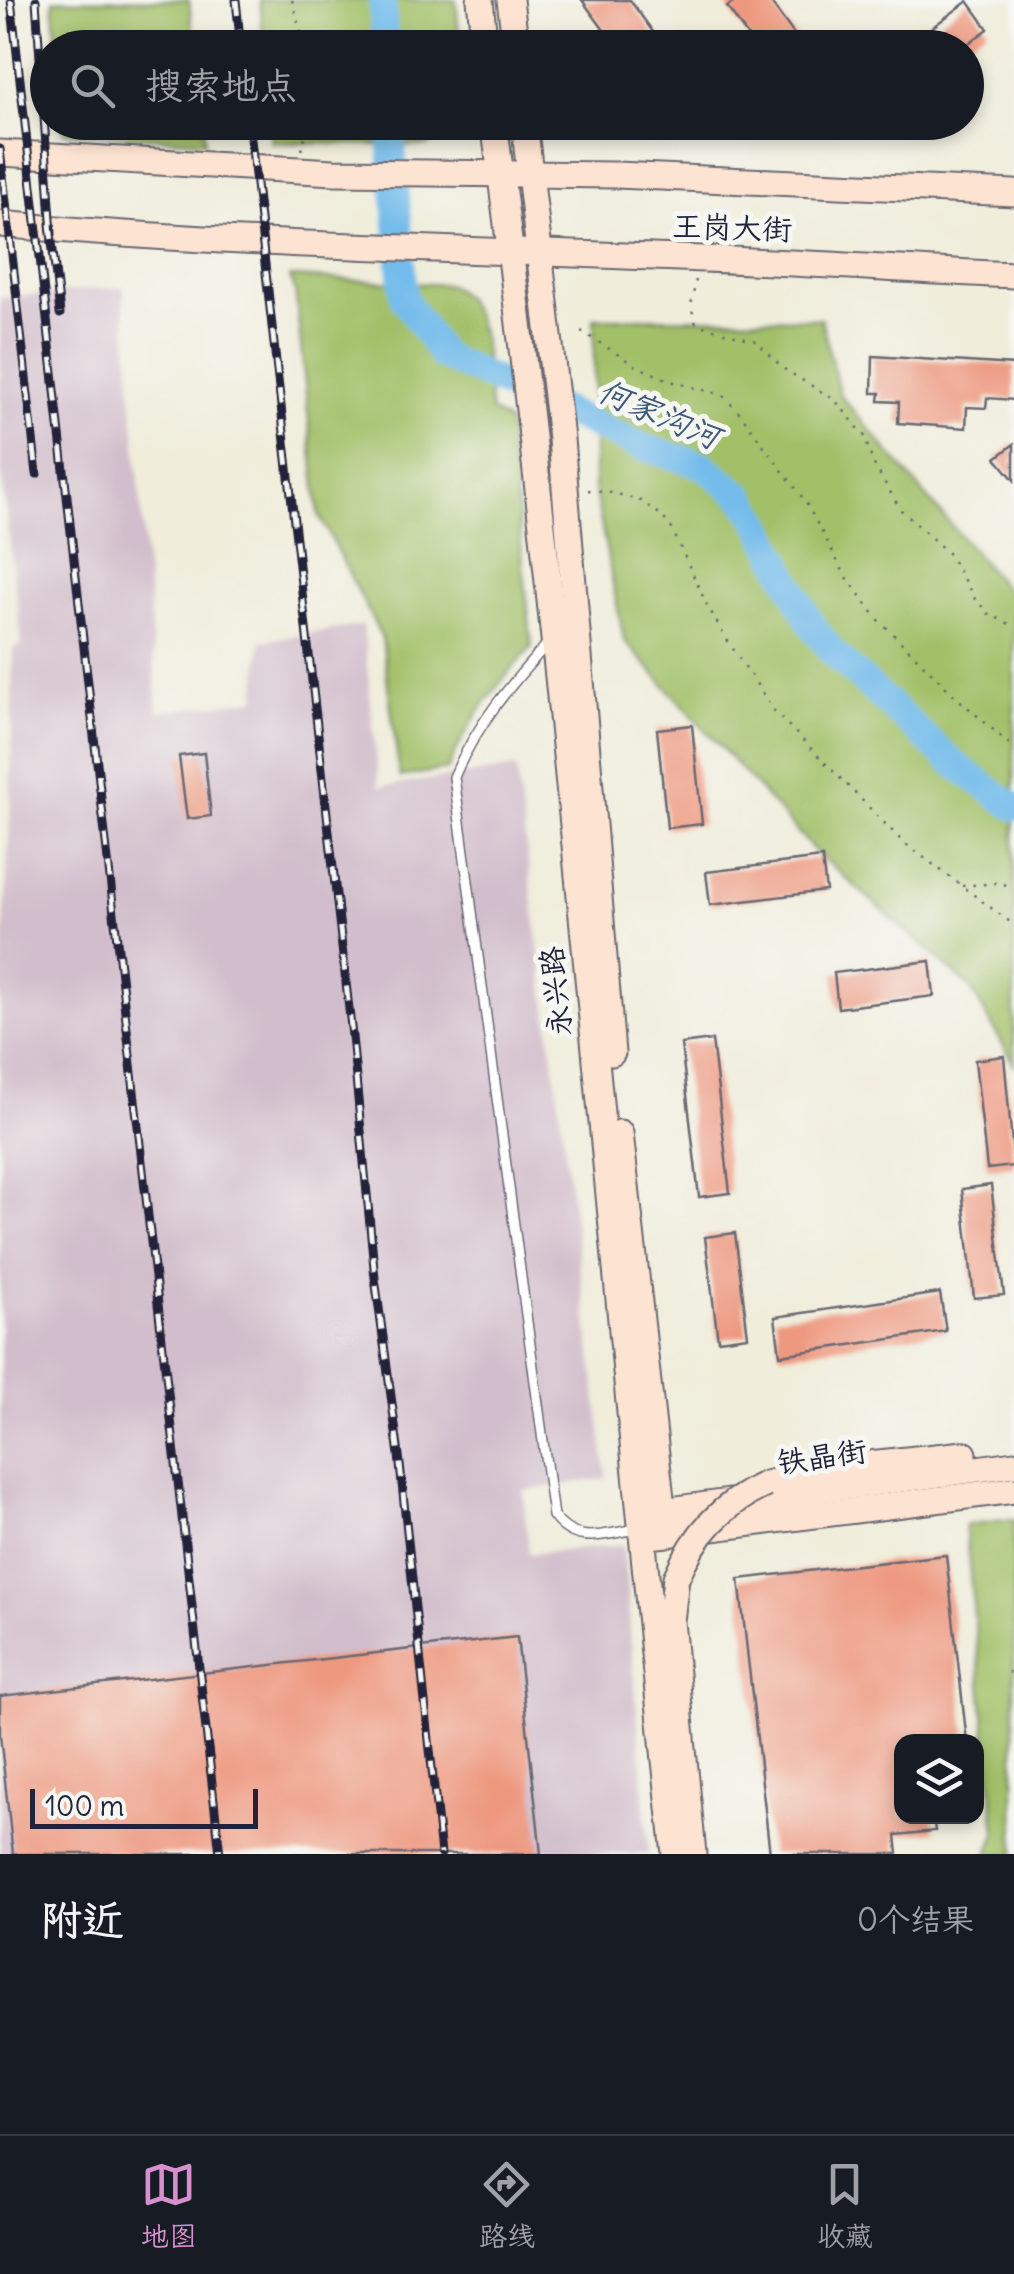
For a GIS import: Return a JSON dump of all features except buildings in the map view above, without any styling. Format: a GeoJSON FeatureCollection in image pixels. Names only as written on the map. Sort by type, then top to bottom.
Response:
{"type":"FeatureCollection","features":[{"type":"Feature","properties":{"kind":"main road"},"geometry":{"type":"LineString","coordinates":[[480,0],[483,30]]}},
{"type":"Feature","properties":{"kind":"main road"},"geometry":{"type":"LineString","coordinates":[[510,0],[514,30]]}},
{"type":"Feature","properties":{"kind":"main road","name":"永兴路"},"geometry":{"type":"LineString","coordinates":[[497,140],[523,340],[649,1525]]}},
{"type":"Feature","properties":{"kind":"main road","name":"永兴路"},"geometry":{"type":"LineString","coordinates":[[526,140],[560,439],[675,1854]]}},
{"type":"Feature","properties":{"kind":"main road"},"geometry":{"type":"LineString","coordinates":[[0,154],[296,169]]}},
{"type":"Feature","properties":{"kind":"main road","name":"王岗大街"},"geometry":{"type":"LineString","coordinates":[[296,169],[616,176],[1014,193]]}},
{"type":"Feature","properties":{"kind":"main road","name":"王岗大街"},"geometry":{"type":"LineString","coordinates":[[0,224],[143,238],[700,258],[1014,275]]}},
{"type":"Feature","properties":{"kind":"main road"},"geometry":{"type":"LineString","coordinates":[[692,1854],[671,1621],[676,1578],[709,1522],[746,1493],[787,1476],[1014,1448]]}},
{"type":"Feature","properties":{"kind":"main road","name":"铁晶街"},"geometry":{"type":"LineString","coordinates":[[649,1525],[1014,1464]]}},
{"type":"Feature","properties":{"kind":"main road","name":"铁晶街"},"geometry":{"type":"LineString","coordinates":[[649,1525],[1014,1490]]}},
{"type":"Feature","properties":{"kind":"lane"},"geometry":{"type":"LineString","coordinates":[[554,636],[497,702],[478,729],[454,777],[553,1516],[564,1532],[582,1537],[649,1525]]}},
{"type":"Feature","properties":{"kind":"path"},"geometry":{"type":"LineString","coordinates":[[292,0],[300,30]]}},
{"type":"Feature","properties":{"kind":"path"},"geometry":{"type":"LineString","coordinates":[[296,169],[303,140]]}},
{"type":"Feature","properties":{"kind":"path"},"geometry":{"type":"LineString","coordinates":[[700,258],[691,306],[696,324],[756,340],[784,369],[835,400],[864,435],[873,463],[901,510],[948,553],[975,599],[990,614],[1014,626]]}},
{"type":"Feature","properties":{"kind":"path"},"geometry":{"type":"LineString","coordinates":[[581,330],[636,366],[674,382],[722,395],[805,500],[844,574],[876,617],[1014,748]]}},
{"type":"Feature","properties":{"kind":"path"},"geometry":{"type":"LineString","coordinates":[[578,489],[641,501],[661,515],[672,529],[715,619],[755,686],[776,712],[904,842],[1014,925]]}},
{"type":"Feature","properties":{"kind":"path"},"geometry":{"type":"LineString","coordinates":[[961,886],[1014,886]]}},
{"type":"Feature","properties":{"kind":"path"},"geometry":{"type":"LineString","coordinates":[[1008,1672],[1014,1674]]}},
{"type":"Feature","properties":{"kind":"shaded area"},"geometry":{"type":"Polygon","coordinates":[[[123,287],[158,712],[256,699],[261,641],[363,625],[379,787],[516,768],[607,1478],[523,1491],[529,1554],[623,1545],[649,1854],[0,1854],[0,999],[10,814],[13,648],[22,645],[0,463],[0,298],[123,287]]]}},
{"type":"Feature","properties":{"kind":"green space"},"geometry":{"type":"Polygon","coordinates":[[[53,0],[189,0],[192,30],[56,30],[53,0]]]}},
{"type":"Feature","properties":{"kind":"green space"},"geometry":{"type":"Polygon","coordinates":[[[260,0],[456,0],[459,30],[263,30],[260,0]]]}},
{"type":"Feature","properties":{"kind":"green space"},"geometry":{"type":"Polygon","coordinates":[[[272,140],[436,140],[426,146],[272,140]]]}},
{"type":"Feature","properties":{"kind":"green space"},"geometry":{"type":"Polygon","coordinates":[[[290,277],[449,285],[472,308],[478,324],[491,412],[508,422],[532,647],[484,704],[448,769],[400,777],[382,638],[319,515],[295,290],[290,277]]]}},
{"type":"Feature","properties":{"kind":"green space"},"geometry":{"type":"Polygon","coordinates":[[[594,318],[821,319],[840,395],[1014,599],[1014,1064],[970,987],[814,850],[624,640],[594,487],[594,318]]]}},
{"type":"Feature","properties":{"kind":"green space"},"geometry":{"type":"Polygon","coordinates":[[[1014,1519],[1014,1854],[988,1854],[996,1833],[965,1525],[1014,1519]]]}},
{"type":"Feature","properties":{"kind":"waterway","name":"何家沟河"},"geometry":{"type":"LineString","coordinates":[[382,0],[384,30]]}},
{"type":"Feature","properties":{"kind":"waterway","name":"何家沟河"},"geometry":{"type":"LineString","coordinates":[[391,140],[404,299],[442,356],[645,448],[703,465],[743,497],[811,624],[833,653],[952,762],[1014,807]]}},
{"type":"Feature","properties":{"kind":"railway"},"geometry":{"type":"LineString","coordinates":[[11,0],[220,1854]]}},
{"type":"Feature","properties":{"kind":"railway"},"geometry":{"type":"LineString","coordinates":[[36,0],[38,30]]}},
{"type":"Feature","properties":{"kind":"railway"},"geometry":{"type":"LineString","coordinates":[[236,0],[239,30]]}},
{"type":"Feature","properties":{"kind":"railway"},"geometry":{"type":"LineString","coordinates":[[46,140],[52,234]]}},
{"type":"Feature","properties":{"kind":"railway"},"geometry":{"type":"LineString","coordinates":[[251,140],[441,1854]]}},
{"type":"Feature","properties":{"kind":"railway"},"geometry":{"type":"LineString","coordinates":[[0,149],[37,474]]}},
{"type":"Feature","properties":{"kind":"railway"},"geometry":{"type":"LineString","coordinates":[[50,224],[60,314]]}}]}
